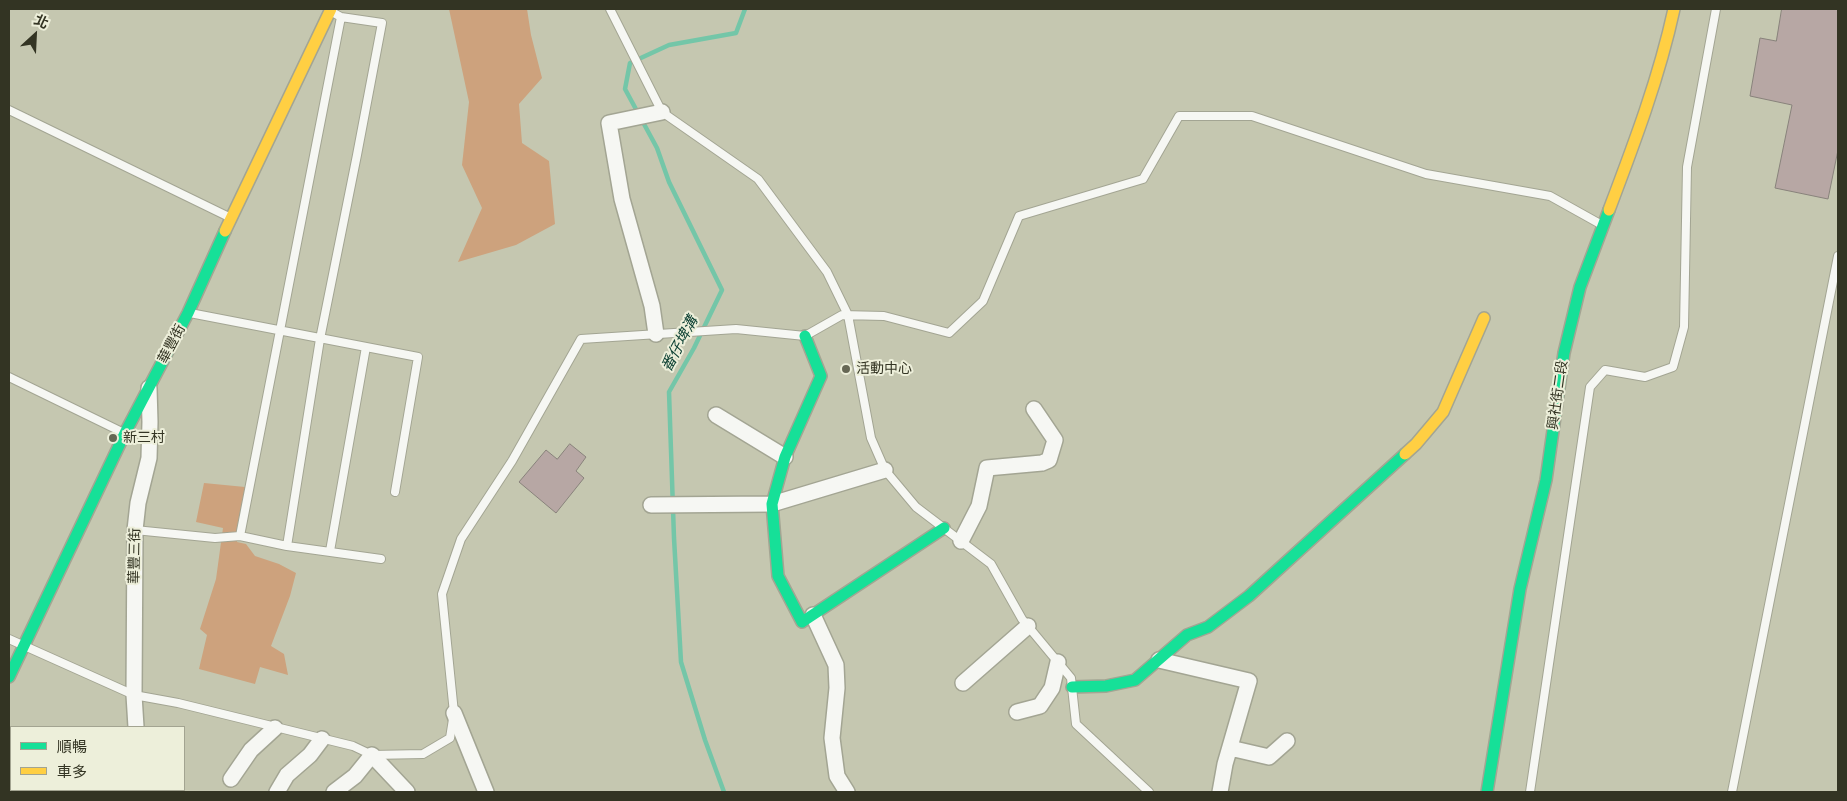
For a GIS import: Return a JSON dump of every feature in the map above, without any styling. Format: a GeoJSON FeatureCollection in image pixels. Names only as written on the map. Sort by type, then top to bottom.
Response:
{"type":"FeatureCollection","features":[{"type":"Feature","properties":{"kind":"street","name":"興社街二段"},"geometry":{"type":"LineString","coordinates":[[1487,792],[1520,589],[1546,480],[1564,353],[1580,287],[1640,126],[1668,37],[1674,9]]}},
{"type":"Feature","properties":{"kind":"street","name":"華豐街"},"geometry":{"type":"LineString","coordinates":[[9,677],[125,433],[188,313],[231,218],[331,10]]}},
{"type":"Feature","properties":{"kind":"street"},"geometry":{"type":"LineString","coordinates":[[656,334],[652,306],[622,199],[609,123],[662,112]]}},
{"type":"Feature","properties":{"kind":"street"},"geometry":{"type":"LineString","coordinates":[[1072,687],[1106,686],[1135,680],[1187,635],[1208,627],[1249,596],[1416,444],[1442,412],[1484,318]]}},
{"type":"Feature","properties":{"kind":"street"},"geometry":{"type":"LineString","coordinates":[[805,336],[821,376],[785,458],[772,504],[778,576],[802,622],[944,528]]}},
{"type":"Feature","properties":{"kind":"street","name":"華豐三街"},"geometry":{"type":"LineString","coordinates":[[136,726],[134,694],[135,530],[138,503],[149,458],[149,386]]}},
{"type":"Feature","properties":{"kind":"street"},"geometry":{"type":"LineString","coordinates":[[961,542],[979,506],[986,468],[1042,464],[1050,460],[1055,440],[1034,409]]}},
{"type":"Feature","properties":{"kind":"street"},"geometry":{"type":"LineString","coordinates":[[716,416],[785,458]]}},
{"type":"Feature","properties":{"kind":"street"},"geometry":{"type":"LineString","coordinates":[[651,505],[772,504],[885,470]]}},
{"type":"Feature","properties":{"kind":"street"},"geometry":{"type":"LineString","coordinates":[[812,615],[836,665],[837,688],[832,738],[837,776],[847,792]]}},
{"type":"Feature","properties":{"kind":"street"},"geometry":{"type":"LineString","coordinates":[[963,683],[1028,626]]}},
{"type":"Feature","properties":{"kind":"street"},"geometry":{"type":"LineString","coordinates":[[1159,660],[1249,681],[1220,792]]}},
{"type":"Feature","properties":{"kind":"street"},"geometry":{"type":"LineString","coordinates":[[1017,712],[1040,706],[1052,688],[1058,662]]}},
{"type":"Feature","properties":{"kind":"street"},"geometry":{"type":"LineString","coordinates":[[454,713],[486,792]]}},
{"type":"Feature","properties":{"kind":"street"},"geometry":{"type":"LineString","coordinates":[[231,779],[251,750],[275,728]]}},
{"type":"Feature","properties":{"kind":"street"},"geometry":{"type":"LineString","coordinates":[[277,792],[287,775],[310,755],[322,739]]}},
{"type":"Feature","properties":{"kind":"street"},"geometry":{"type":"LineString","coordinates":[[1230,748],[1270,757],[1288,741]]}},
{"type":"Feature","properties":{"kind":"street"},"geometry":{"type":"LineString","coordinates":[[334,792],[355,776],[372,754],[407,792]]}},
{"type":"Feature","properties":{"kind":"lane"},"geometry":{"type":"LineString","coordinates":[[610,9],[662,112],[758,179],[827,272],[848,315],[871,438],[885,470],[916,507],[991,564],[1022,619],[1071,678],[1076,724],[1148,792]]}},
{"type":"Feature","properties":{"kind":"lane"},"geometry":{"type":"LineString","coordinates":[[1530,792],[1590,387],[1605,370],[1645,377],[1673,367],[1684,327],[1687,166],[1716,9]]}},
{"type":"Feature","properties":{"kind":"lane"},"geometry":{"type":"LineString","coordinates":[[287,546],[320,339],[382,23],[341,18],[331,10]]}},
{"type":"Feature","properties":{"kind":"lane"},"geometry":{"type":"LineString","coordinates":[[240,536],[341,18]]}},
{"type":"Feature","properties":{"kind":"lane"},"geometry":{"type":"LineString","coordinates":[[9,110],[231,218]]}},
{"type":"Feature","properties":{"kind":"lane"},"geometry":{"type":"LineString","coordinates":[[9,639],[134,694],[178,702],[275,728],[353,746],[372,754],[423,754],[450,738],[454,713],[442,594],[461,539],[512,461],[581,339],[736,329],[805,336],[842,314],[884,316],[949,333],[983,301],[1019,216],[1143,179],[1179,116],[1252,116],[1426,174],[1550,196],[1604,226]]}},
{"type":"Feature","properties":{"kind":"lane"},"geometry":{"type":"LineString","coordinates":[[1732,792],[1838,256]]}},
{"type":"Feature","properties":{"kind":"lane"},"geometry":{"type":"LineString","coordinates":[[188,313],[418,357],[395,492]]}},
{"type":"Feature","properties":{"kind":"lane"},"geometry":{"type":"LineString","coordinates":[[330,551],[366,347]]}},
{"type":"Feature","properties":{"kind":"lane"},"geometry":{"type":"LineString","coordinates":[[9,377],[125,433]]}},
{"type":"Feature","properties":{"kind":"lane"},"geometry":{"type":"LineString","coordinates":[[135,530],[215,538],[240,536],[287,546],[381,559]]}},
{"type":"Feature","properties":{"kind":"shaded area"},"geometry":{"type":"Polygon","coordinates":[[[449,9],[527,9],[531,35],[542,78],[519,104],[522,143],[549,161],[555,224],[516,245],[458,262],[482,208],[462,165],[469,102],[449,9]]]}},
{"type":"Feature","properties":{"kind":"shaded area"},"geometry":{"type":"Polygon","coordinates":[[[204,483],[245,487],[237,542],[246,544],[255,556],[279,564],[296,573],[290,596],[271,646],[284,654],[288,675],[260,667],[255,684],[199,669],[207,635],[200,629],[216,579],[223,528],[196,522],[204,483]]]}},
{"type":"Feature","properties":{"kind":"building"},"geometry":{"type":"Polygon","coordinates":[[[1782,9],[1838,9],[1838,150],[1828,199],[1775,188],[1792,105],[1750,96],[1760,38],[1776,41],[1782,9]]]}},
{"type":"Feature","properties":{"kind":"building"},"geometry":{"type":"Polygon","coordinates":[[[570,444],[586,457],[576,471],[584,478],[556,513],[519,482],[546,450],[557,459],[570,444]]]}},
{"type":"Feature","properties":{"kind":"waterway","name":"番仔埤溝"},"geometry":{"type":"LineString","coordinates":[[724,792],[705,740],[681,662],[669,392],[694,348],[722,290],[669,182],[657,148],[625,89],[630,63],[669,45],[736,33],[745,9]]}},
{"type":"Feature","properties":{"kind":"traffic: fast"},"geometry":{"type":"LineString","coordinates":[[1487,792],[1520,589],[1546,480],[1564,353],[1580,287],[1609,210]]}},
{"type":"Feature","properties":{"kind":"traffic: fast"},"geometry":{"type":"LineString","coordinates":[[9,677],[125,433],[188,313],[225,231]]}},
{"type":"Feature","properties":{"kind":"traffic: fast"},"geometry":{"type":"LineString","coordinates":[[805,336],[821,376],[785,457],[772,504],[778,576],[802,622],[944,528]]}},
{"type":"Feature","properties":{"kind":"traffic: fast"},"geometry":{"type":"LineString","coordinates":[[1072,687],[1106,686],[1135,680],[1187,635],[1208,627],[1249,596],[1405,454]]}},
{"type":"Feature","properties":{"kind":"traffic: slow"},"geometry":{"type":"LineString","coordinates":[[225,231],[331,9]]}},
{"type":"Feature","properties":{"kind":"traffic: slow"},"geometry":{"type":"LineString","coordinates":[[1609,210],[1637,136],[1668,35],[1674,9]]}},
{"type":"Feature","properties":{"kind":"traffic: slow"},"geometry":{"type":"LineString","coordinates":[[1405,454],[1443,412],[1484,318]]}},
{"type":"Feature","properties":{"kind":"place","name":"活動中心"},"geometry":{"type":"Point","coordinates":[846,369]}},
{"type":"Feature","properties":{"kind":"place","name":"新三村"},"geometry":{"type":"Point","coordinates":[113,438]}}]}
